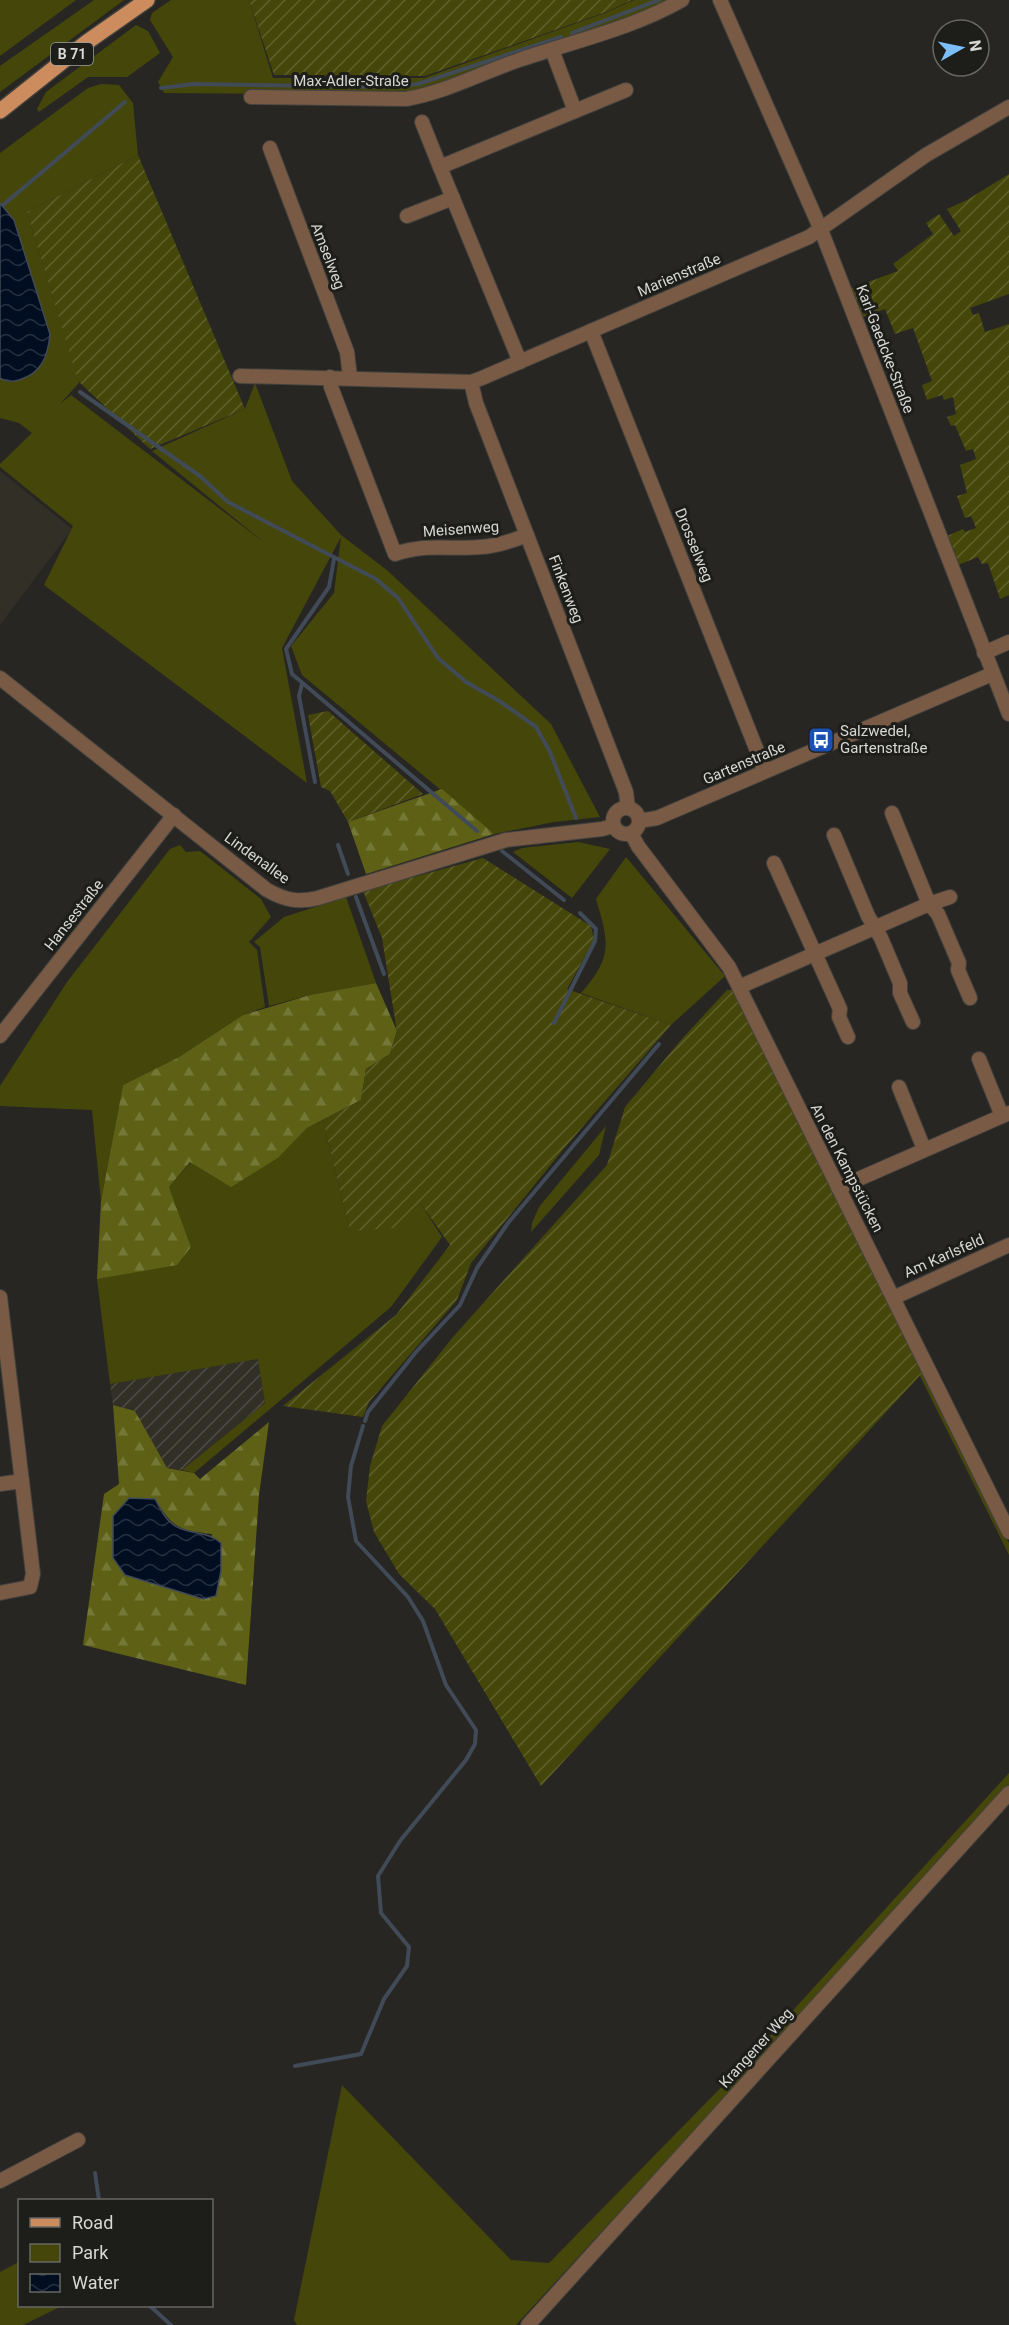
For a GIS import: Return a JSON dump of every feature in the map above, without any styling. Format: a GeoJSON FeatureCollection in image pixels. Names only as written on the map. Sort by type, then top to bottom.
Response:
{"type":"FeatureCollection","features":[{"type":"Feature","properties":{"kind":"main road","name":"B 71"},"geometry":{"type":"LineString","coordinates":[[0,111],[87,42],[147,0]]}},
{"type":"Feature","properties":{"kind":"street","name":"Max-Adler-Straße"},"geometry":{"type":"LineString","coordinates":[[251,97],[406,99],[428,95],[639,21],[682,0]]}},
{"type":"Feature","properties":{"kind":"street","name":"Karl-Gaedcke-Straße"},"geometry":{"type":"LineString","coordinates":[[720,0],[821,230],[1009,714]]}},
{"type":"Feature","properties":{"kind":"street"},"geometry":{"type":"LineString","coordinates":[[552,50],[575,111]]}},
{"type":"Feature","properties":{"kind":"street"},"geometry":{"type":"LineString","coordinates":[[440,167],[626,90]]}},
{"type":"Feature","properties":{"kind":"street","name":"Marienstraße"},"geometry":{"type":"LineString","coordinates":[[240,376],[351,377],[471,382],[821,230],[933,150],[1009,107]]}},
{"type":"Feature","properties":{"kind":"street"},"geometry":{"type":"LineString","coordinates":[[422,122],[520,362]]}},
{"type":"Feature","properties":{"kind":"street","name":"Amselweg"},"geometry":{"type":"LineString","coordinates":[[270,148],[347,352],[351,377]]}},
{"type":"Feature","properties":{"kind":"street"},"geometry":{"type":"LineString","coordinates":[[407,216],[453,198]]}},
{"type":"Feature","properties":{"kind":"street","name":"Drosselweg"},"geometry":{"type":"LineString","coordinates":[[591,331],[765,771]]}},
{"type":"Feature","properties":{"kind":"street","name":"Meisenweg"},"geometry":{"type":"LineString","coordinates":[[330,377],[331,387],[396,554],[431,545],[482,547],[503,544],[527,534]]}},
{"type":"Feature","properties":{"kind":"street","name":"Finkenweg"},"geometry":{"type":"LineString","coordinates":[[471,382],[476,403],[626,792],[628,808]]}},
{"type":"Feature","properties":{"kind":"street"},"geometry":{"type":"LineString","coordinates":[[984,653],[1009,642]]}},
{"type":"Feature","properties":{"kind":"street","name":"Gartenstraße"},"geometry":{"type":"LineString","coordinates":[[635,827],[993,674]]}},
{"type":"Feature","properties":{"kind":"street","name":"Lindenallee"},"geometry":{"type":"LineString","coordinates":[[0,678],[267,890],[283,898],[297,901],[318,898],[506,840],[602,830],[613,826]]}},
{"type":"Feature","properties":{"kind":"street"},"geometry":{"type":"LineString","coordinates":[[628,808],[615,812],[613,826],[621,834],[635,827]]}},
{"type":"Feature","properties":{"kind":"street","name":"An den Kampstücken"},"geometry":{"type":"LineString","coordinates":[[628,808],[637,814],[635,827],[638,846],[722,956],[739,987],[1009,1532]]}},
{"type":"Feature","properties":{"kind":"street"},"geometry":{"type":"LineString","coordinates":[[892,813],[929,904],[942,924],[970,998]]}},
{"type":"Feature","properties":{"kind":"street","name":"Hansestraße"},"geometry":{"type":"LineString","coordinates":[[0,1036],[174,815]]}},
{"type":"Feature","properties":{"kind":"street"},"geometry":{"type":"LineString","coordinates":[[834,835],[900,983],[900,993],[913,1022]]}},
{"type":"Feature","properties":{"kind":"street"},"geometry":{"type":"LineString","coordinates":[[774,863],[840,1009],[839,1017],[848,1037]]}},
{"type":"Feature","properties":{"kind":"street"},"geometry":{"type":"LineString","coordinates":[[739,987],[875,927],[950,897]]}},
{"type":"Feature","properties":{"kind":"street"},"geometry":{"type":"LineString","coordinates":[[838,1188],[1006,1115],[979,1059]]}},
{"type":"Feature","properties":{"kind":"street"},"geometry":{"type":"LineString","coordinates":[[899,1088],[924,1149]]}},
{"type":"Feature","properties":{"kind":"street","name":"Am Karlsfeld"},"geometry":{"type":"LineString","coordinates":[[893,1298],[1009,1245]]}},
{"type":"Feature","properties":{"kind":"street"},"geometry":{"type":"LineString","coordinates":[[0,1302],[33,1581],[30,1587],[0,1593]]}},
{"type":"Feature","properties":{"kind":"street"},"geometry":{"type":"LineString","coordinates":[[0,1484],[22,1481]]}},
{"type":"Feature","properties":{"kind":"street","name":"Krangener Weg"},"geometry":{"type":"LineString","coordinates":[[528,2325],[1009,1793]]}},
{"type":"Feature","properties":{"kind":"street"},"geometry":{"type":"LineString","coordinates":[[0,2181],[78,2140]]}},
{"type":"Feature","properties":{"kind":"shaded area"},"geometry":{"type":"Polygon","coordinates":[[[0,471],[72,529],[0,625],[0,471]]]}},
{"type":"Feature","properties":{"kind":"shaded area"},"geometry":{"type":"Polygon","coordinates":[[[258,1358],[265,1403],[182,1470],[167,1468],[135,1411],[113,1405],[110,1384],[258,1358]]]}},
{"type":"Feature","properties":{"kind":"green space"},"geometry":{"type":"Polygon","coordinates":[[[0,0],[76,0],[0,56],[0,0]]]}},
{"type":"Feature","properties":{"kind":"green space"},"geometry":{"type":"Polygon","coordinates":[[[94,0],[124,0],[0,92],[0,66],[94,0]]]}},
{"type":"Feature","properties":{"kind":"green space"},"geometry":{"type":"Polygon","coordinates":[[[171,0],[249,0],[273,78],[424,78],[605,13],[634,0],[672,0],[619,24],[411,95],[164,93],[158,82],[173,57],[150,20],[152,13],[171,0]]]}},
{"type":"Feature","properties":{"kind":"green space"},"geometry":{"type":"Polygon","coordinates":[[[249,0],[632,0],[606,12],[425,76],[274,75],[249,0]]]}},
{"type":"Feature","properties":{"kind":"green space"},"geometry":{"type":"Polygon","coordinates":[[[136,25],[148,31],[160,53],[127,77],[88,77],[39,112],[37,109],[46,92],[136,25]]]}},
{"type":"Feature","properties":{"kind":"green space"},"geometry":{"type":"Polygon","coordinates":[[[101,84],[119,85],[133,103],[138,155],[27,212],[79,383],[60,404],[71,395],[266,544],[152,451],[245,409],[255,383],[292,481],[341,535],[388,571],[551,724],[600,817],[554,822],[494,834],[302,675],[291,646],[334,593],[341,537],[282,648],[307,783],[44,585],[73,526],[0,467],[0,464],[32,433],[19,423],[0,418],[0,153],[88,88],[101,84]]]}},
{"type":"Feature","properties":{"kind":"green space"},"geometry":{"type":"Polygon","coordinates":[[[138,155],[245,409],[150,449],[78,381],[27,212],[138,155]]]}},
{"type":"Feature","properties":{"kind":"green space"},"geometry":{"type":"Polygon","coordinates":[[[1009,174],[1009,294],[970,308],[973,315],[979,313],[985,332],[1009,324],[1009,595],[1000,599],[988,563],[982,564],[978,557],[958,565],[947,536],[963,529],[965,532],[976,528],[971,516],[965,518],[957,496],[967,493],[960,465],[976,459],[973,449],[966,451],[955,425],[951,426],[947,417],[956,414],[953,397],[944,400],[942,395],[927,400],[922,385],[932,381],[913,328],[895,334],[885,309],[863,317],[852,288],[898,271],[893,264],[933,234],[926,223],[939,214],[954,236],[961,231],[947,209],[967,200],[1009,174]]]}},
{"type":"Feature","properties":{"kind":"green space"},"geometry":{"type":"Polygon","coordinates":[[[328,711],[423,794],[348,822],[330,791],[321,787],[308,715],[328,711]]]}},
{"type":"Feature","properties":{"kind":"green space"},"geometry":{"type":"Polygon","coordinates":[[[442,789],[494,834],[366,874],[348,822],[442,789]]]}},
{"type":"Feature","properties":{"kind":"green space"},"geometry":{"type":"Polygon","coordinates":[[[578,842],[610,849],[572,898],[513,852],[522,848],[578,842]]]}},
{"type":"Feature","properties":{"kind":"green space"},"geometry":{"type":"Polygon","coordinates":[[[180,845],[186,852],[200,851],[261,899],[271,917],[249,942],[257,950],[265,1007],[243,1015],[179,1057],[123,1085],[101,1201],[92,1110],[0,1106],[0,1086],[67,982],[170,849],[180,845]]]}},
{"type":"Feature","properties":{"kind":"green space"},"geometry":{"type":"Polygon","coordinates":[[[626,857],[725,976],[671,1025],[581,993],[599,969],[605,949],[604,927],[596,899],[626,857]]]}},
{"type":"Feature","properties":{"kind":"green space"},"geometry":{"type":"Polygon","coordinates":[[[483,858],[591,926],[594,940],[567,989],[671,1025],[566,1146],[471,1263],[457,1300],[369,1402],[363,1417],[283,1406],[396,1315],[450,1245],[420,1203],[394,1228],[350,1231],[323,1120],[361,1100],[366,1069],[390,1054],[397,1032],[382,938],[363,891],[483,858]]]}},
{"type":"Feature","properties":{"kind":"green space"},"geometry":{"type":"Polygon","coordinates":[[[346,897],[376,983],[310,995],[269,1006],[260,947],[254,942],[284,917],[346,897]]]}},
{"type":"Feature","properties":{"kind":"green space"},"geometry":{"type":"Polygon","coordinates":[[[376,983],[397,1031],[390,1054],[366,1069],[361,1100],[307,1128],[279,1157],[231,1187],[190,1162],[169,1187],[191,1247],[177,1265],[97,1279],[101,1201],[123,1085],[179,1057],[243,1015],[310,995],[376,983]]]}},
{"type":"Feature","properties":{"kind":"green space"},"geometry":{"type":"Polygon","coordinates":[[[727,990],[735,990],[924,1371],[541,1786],[435,1609],[399,1574],[374,1532],[366,1501],[370,1466],[382,1426],[453,1337],[607,1165],[625,1107],[681,1040],[727,990]]]}},
{"type":"Feature","properties":{"kind":"green space"},"geometry":{"type":"Polygon","coordinates":[[[323,1120],[350,1231],[420,1203],[442,1237],[391,1307],[194,1473],[182,1470],[265,1403],[258,1359],[110,1384],[97,1279],[177,1264],[191,1247],[169,1187],[191,1162],[279,1157],[307,1128],[323,1120]]]}},
{"type":"Feature","properties":{"kind":"green space"},"geometry":{"type":"Polygon","coordinates":[[[606,1126],[599,1155],[531,1232],[539,1207],[606,1126]]]}},
{"type":"Feature","properties":{"kind":"green space"},"geometry":{"type":"Polygon","coordinates":[[[924,1371],[1009,1543],[1009,1555],[919,1374],[924,1371]]]}},
{"type":"Feature","properties":{"kind":"green space"},"geometry":{"type":"Polygon","coordinates":[[[113,1405],[135,1411],[167,1468],[194,1473],[200,1479],[269,1422],[259,1495],[246,1685],[83,1645],[104,1494],[119,1484],[113,1405]],[[155,1499],[125,1575],[203,1599],[212,1534],[191,1531],[178,1526],[172,1522],[155,1499]]]}},
{"type":"Feature","properties":{"kind":"green space"},"geometry":{"type":"Polygon","coordinates":[[[1009,1773],[1009,1787],[516,2325],[297,2325],[294,2320],[342,2085],[511,2260],[549,2263],[746,2062],[1009,1773]]]}},
{"type":"Feature","properties":{"kind":"green space"},"geometry":{"type":"Polygon","coordinates":[[[18,2263],[18,2307],[60,2307],[23,2325],[0,2325],[0,2272],[18,2263]]]}},
{"type":"Feature","properties":{"kind":"water"},"geometry":{"type":"Polygon","coordinates":[[[0,203],[14,220],[50,334],[48,349],[38,368],[27,377],[11,381],[0,378],[0,203]]]}},
{"type":"Feature","properties":{"kind":"water"},"geometry":{"type":"Polygon","coordinates":[[[129,1498],[155,1499],[164,1516],[174,1525],[208,1536],[221,1543],[221,1571],[216,1596],[203,1599],[125,1575],[113,1558],[113,1516],[129,1498]]]}},
{"type":"Feature","properties":{"kind":"waterway"},"geometry":{"type":"LineString","coordinates":[[572,33],[659,0]]}},
{"type":"Feature","properties":{"kind":"waterway"},"geometry":{"type":"LineString","coordinates":[[161,88],[194,84],[394,87],[418,84],[561,37]]}},
{"type":"Feature","properties":{"kind":"waterway"},"geometry":{"type":"LineString","coordinates":[[3,205],[125,102]]}},
{"type":"Feature","properties":{"kind":"waterway"},"geometry":{"type":"LineString","coordinates":[[80,392],[200,476],[228,502],[376,579],[398,598],[438,658],[466,682],[501,702],[536,727],[550,752],[576,818]]}},
{"type":"Feature","properties":{"kind":"waterway"},"geometry":{"type":"LineString","coordinates":[[334,559],[329,587],[286,649],[292,674],[477,831]]}},
{"type":"Feature","properties":{"kind":"waterway"},"geometry":{"type":"LineString","coordinates":[[302,684],[299,696],[315,782]]}},
{"type":"Feature","properties":{"kind":"waterway"},"geometry":{"type":"LineString","coordinates":[[338,845],[348,874]]}},
{"type":"Feature","properties":{"kind":"waterway"},"geometry":{"type":"LineString","coordinates":[[502,851],[564,900]]}},
{"type":"Feature","properties":{"kind":"waterway"},"geometry":{"type":"LineString","coordinates":[[356,897],[384,974]]}},
{"type":"Feature","properties":{"kind":"waterway"},"geometry":{"type":"LineString","coordinates":[[554,1023],[595,941],[596,929],[580,913]]}},
{"type":"Feature","properties":{"kind":"waterway"},"geometry":{"type":"LineString","coordinates":[[365,1421],[368,1412],[416,1352],[460,1305],[477,1268],[508,1223],[659,1044]]}},
{"type":"Feature","properties":{"kind":"waterway"},"geometry":{"type":"LineString","coordinates":[[295,2066],[361,2054],[384,1999],[407,1966],[409,1947],[381,1913],[378,1876],[400,1841],[466,1760],[475,1744],[476,1730],[446,1685],[423,1621],[408,1597],[356,1541],[348,1497],[351,1466],[363,1426]]}},
{"type":"Feature","properties":{"kind":"waterway"},"geometry":{"type":"LineString","coordinates":[[95,2173],[99,2199]]}},
{"type":"Feature","properties":{"kind":"waterway"},"geometry":{"type":"LineString","coordinates":[[151,2307],[171,2325]]}},
{"type":"Feature","properties":{"kind":"place","name":"Salzwedel, Gartenstraße"},"geometry":{"type":"Point","coordinates":[821,740]}}]}
